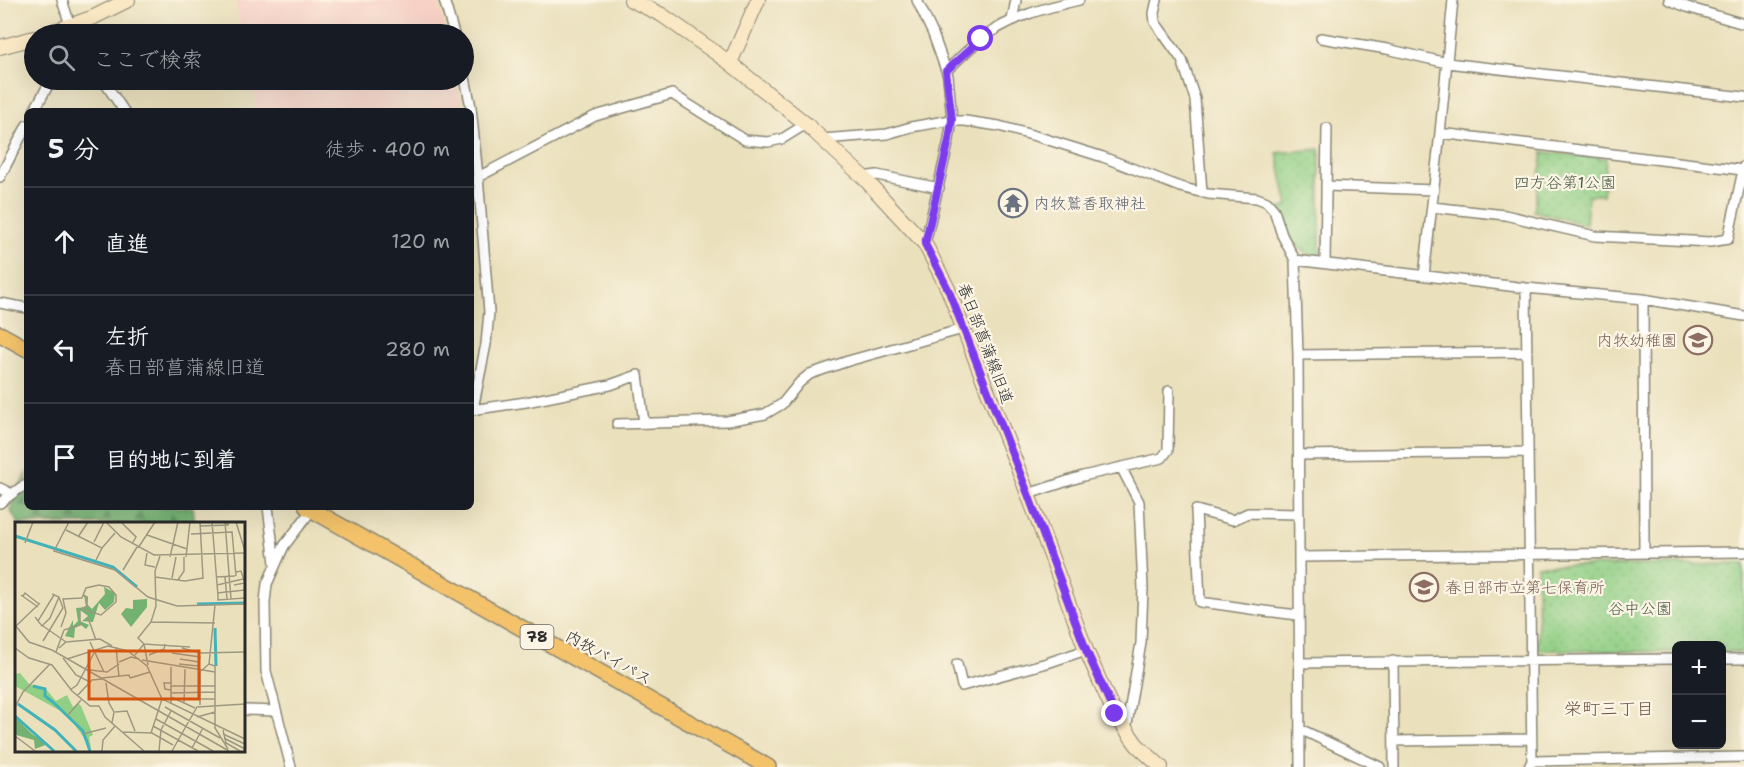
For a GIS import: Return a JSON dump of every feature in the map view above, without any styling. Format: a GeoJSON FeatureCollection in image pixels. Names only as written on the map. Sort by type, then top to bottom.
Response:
{"type":"FeatureCollection","features":[{"type":"Feature","properties":{"kind":"main road"},"geometry":{"type":"LineString","coordinates":[[0,334],[24,347]]}},
{"type":"Feature","properties":{"kind":"main road","name":"内牧バイパス"},"geometry":{"type":"LineString","coordinates":[[315,510],[768,767]]}},
{"type":"Feature","properties":{"kind":"street"},"geometry":{"type":"LineString","coordinates":[[62,0],[70,24]]}},
{"type":"Feature","properties":{"kind":"street"},"geometry":{"type":"LineString","coordinates":[[83,24],[128,0]]}},
{"type":"Feature","properties":{"kind":"street"},"geometry":{"type":"LineString","coordinates":[[444,0],[451,24]]}},
{"type":"Feature","properties":{"kind":"street","name":"春日部菖蒲線旧道"},"geometry":{"type":"LineString","coordinates":[[631,0],[662,15],[730,63],[806,124],[863,177],[925,244],[948,289],[1086,650],[1107,697],[1126,730],[1158,766]]}},
{"type":"Feature","properties":{"kind":"street"},"geometry":{"type":"LineString","coordinates":[[730,63],[758,0]]}},
{"type":"Feature","properties":{"kind":"street"},"geometry":{"type":"LineString","coordinates":[[917,0],[933,34],[946,71],[952,120],[925,244]]}},
{"type":"Feature","properties":{"kind":"street"},"geometry":{"type":"LineString","coordinates":[[1012,20],[1016,0]]}},
{"type":"Feature","properties":{"kind":"street"},"geometry":{"type":"LineString","coordinates":[[946,71],[981,39],[1012,20],[1048,7],[1079,0]]}},
{"type":"Feature","properties":{"kind":"street"},"geometry":{"type":"LineString","coordinates":[[1157,0],[1154,13],[1155,22],[1182,60],[1195,99],[1202,192]]}},
{"type":"Feature","properties":{"kind":"street"},"geometry":{"type":"LineString","coordinates":[[1424,276],[1452,0]]}},
{"type":"Feature","properties":{"kind":"street"},"geometry":{"type":"LineString","coordinates":[[1669,0],[1687,8],[1744,24]]}},
{"type":"Feature","properties":{"kind":"street"},"geometry":{"type":"LineString","coordinates":[[1321,38],[1387,49],[1447,63],[1744,98]]}},
{"type":"Feature","properties":{"kind":"street"},"geometry":{"type":"LineString","coordinates":[[0,46],[24,40]]}},
{"type":"Feature","properties":{"kind":"street"},"geometry":{"type":"LineString","coordinates":[[36,108],[46,90]]}},
{"type":"Feature","properties":{"kind":"street"},"geometry":{"type":"LineString","coordinates":[[110,90],[122,108]]}},
{"type":"Feature","properties":{"kind":"street"},"geometry":{"type":"LineString","coordinates":[[468,90],[471,108]]}},
{"type":"Feature","properties":{"kind":"street"},"geometry":{"type":"LineString","coordinates":[[478,177],[595,116],[672,94],[745,140],[768,142],[782,140],[806,124]]}},
{"type":"Feature","properties":{"kind":"street"},"geometry":{"type":"LineString","coordinates":[[822,139],[887,134],[952,120],[999,126],[1103,158],[1180,187],[1202,192],[1257,198],[1267,202],[1274,210],[1282,235],[1295,260],[1299,455],[1300,767]]}},
{"type":"Feature","properties":{"kind":"street"},"geometry":{"type":"LineString","coordinates":[[1325,263],[1327,128]]}},
{"type":"Feature","properties":{"kind":"street"},"geometry":{"type":"LineString","coordinates":[[0,177],[24,131]]}},
{"type":"Feature","properties":{"kind":"street"},"geometry":{"type":"LineString","coordinates":[[1432,207],[1505,215],[1595,236],[1710,242],[1728,239],[1744,168],[1440,133]]}},
{"type":"Feature","properties":{"kind":"street"},"geometry":{"type":"LineString","coordinates":[[474,137],[489,312],[486,344],[474,401]]}},
{"type":"Feature","properties":{"kind":"street"},"geometry":{"type":"LineString","coordinates":[[863,177],[877,176],[939,188]]}},
{"type":"Feature","properties":{"kind":"street"},"geometry":{"type":"LineString","coordinates":[[1326,186],[1434,190]]}},
{"type":"Feature","properties":{"kind":"street"},"geometry":{"type":"LineString","coordinates":[[474,216],[481,212]]}},
{"type":"Feature","properties":{"kind":"street"},"geometry":{"type":"LineString","coordinates":[[1295,260],[1526,288],[1643,299],[1744,316]]}},
{"type":"Feature","properties":{"kind":"street"},"geometry":{"type":"LineString","coordinates":[[1526,288],[1532,739],[1530,764],[1744,757]]}},
{"type":"Feature","properties":{"kind":"street"},"geometry":{"type":"LineString","coordinates":[[1643,299],[1644,554]]}},
{"type":"Feature","properties":{"kind":"street"},"geometry":{"type":"LineString","coordinates":[[0,303],[24,307]]}},
{"type":"Feature","properties":{"kind":"street"},"geometry":{"type":"LineString","coordinates":[[617,424],[727,421],[765,414],[782,404],[800,382],[810,374],[963,329]]}},
{"type":"Feature","properties":{"kind":"street"},"geometry":{"type":"LineString","coordinates":[[1298,355],[1526,352]]}},
{"type":"Feature","properties":{"kind":"street"},"geometry":{"type":"LineString","coordinates":[[474,410],[610,385],[638,375],[644,423]]}},
{"type":"Feature","properties":{"kind":"street"},"geometry":{"type":"LineString","coordinates":[[1028,494],[1083,476],[1162,458],[1168,450],[1169,391]]}},
{"type":"Feature","properties":{"kind":"street"},"geometry":{"type":"LineString","coordinates":[[1299,455],[1528,452]]}},
{"type":"Feature","properties":{"kind":"street"},"geometry":{"type":"LineString","coordinates":[[1121,467],[1139,502],[1143,588],[1141,643],[1126,730]]}},
{"type":"Feature","properties":{"kind":"street"},"geometry":{"type":"LineString","coordinates":[[0,503],[24,487]]}},
{"type":"Feature","properties":{"kind":"street"},"geometry":{"type":"LineString","coordinates":[[0,488],[12,494]]}},
{"type":"Feature","properties":{"kind":"street"},"geometry":{"type":"LineString","coordinates":[[268,510],[275,563]]}},
{"type":"Feature","properties":{"kind":"street"},"geometry":{"type":"LineString","coordinates":[[291,767],[266,671],[267,584],[284,546],[310,510]]}},
{"type":"Feature","properties":{"kind":"street"},"geometry":{"type":"LineString","coordinates":[[1299,514],[1248,513],[1233,520],[1197,510],[1200,602],[1299,615]]}},
{"type":"Feature","properties":{"kind":"street"},"geometry":{"type":"LineString","coordinates":[[1299,557],[1744,552]]}},
{"type":"Feature","properties":{"kind":"street"},"geometry":{"type":"LineString","coordinates":[[957,664],[962,686],[1086,650]]}},
{"type":"Feature","properties":{"kind":"street"},"geometry":{"type":"LineString","coordinates":[[1299,663],[1672,659]]}},
{"type":"Feature","properties":{"kind":"street"},"geometry":{"type":"LineString","coordinates":[[1726,659],[1744,659]]}},
{"type":"Feature","properties":{"kind":"street"},"geometry":{"type":"LineString","coordinates":[[1393,661],[1394,767]]}},
{"type":"Feature","properties":{"kind":"street"},"geometry":{"type":"LineString","coordinates":[[244,710],[276,711]]}},
{"type":"Feature","properties":{"kind":"street"},"geometry":{"type":"LineString","coordinates":[[1300,729],[1380,767]]}},
{"type":"Feature","properties":{"kind":"street"},"geometry":{"type":"LineString","coordinates":[[1394,741],[1532,739]]}},
{"type":"Feature","properties":{"kind":"shaded area"},"geometry":{"type":"Polygon","coordinates":[[[235,0],[438,0],[444,24],[240,24],[235,0]]]}},
{"type":"Feature","properties":{"kind":"shaded area"},"geometry":{"type":"Polygon","coordinates":[[[253,90],[459,90],[462,108],[257,108],[253,90]]]}},
{"type":"Feature","properties":{"kind":"green space"},"geometry":{"type":"Polygon","coordinates":[[[1320,149],[1320,254],[1311,257],[1291,241],[1280,209],[1288,206],[1277,153],[1320,149]]]}},
{"type":"Feature","properties":{"kind":"green space","name":"四方谷第1公園"},"geometry":{"type":"Polygon","coordinates":[[[1543,152],[1606,158],[1603,195],[1588,195],[1586,225],[1534,211],[1543,152]]]}},
{"type":"Feature","properties":{"kind":"green space"},"geometry":{"type":"Polygon","coordinates":[[[24,478],[24,510],[193,510],[195,522],[18,522],[10,510],[24,478]]]}},
{"type":"Feature","properties":{"kind":"green space","name":"谷中公園"},"geometry":{"type":"Polygon","coordinates":[[[1744,564],[1744,652],[1726,652],[1726,641],[1672,641],[1672,652],[1538,650],[1537,566],[1744,564]]]}},
{"type":"Feature","properties":{"kind":"place","name":"内牧鷲香取神社"},"geometry":{"type":"Point","coordinates":[1013,203]}},
{"type":"Feature","properties":{"kind":"place","name":"内牧幼稚園"},"geometry":{"type":"Point","coordinates":[1698,340]}},
{"type":"Feature","properties":{"kind":"place","name":"春日部市立第七保育所"},"geometry":{"type":"Point","coordinates":[1424,587]}},
{"type":"Feature","properties":{"kind":"district","name":"栄町三丁目"},"geometry":{"type":"Point","coordinates":[1609,709]}},
{"type":"Feature","properties":{"kind":"route"},"geometry":{"type":"LineString","coordinates":[[981,39],[946,71],[952,120],[925,244],[948,289],[1086,650],[1115,714]]}}]}
